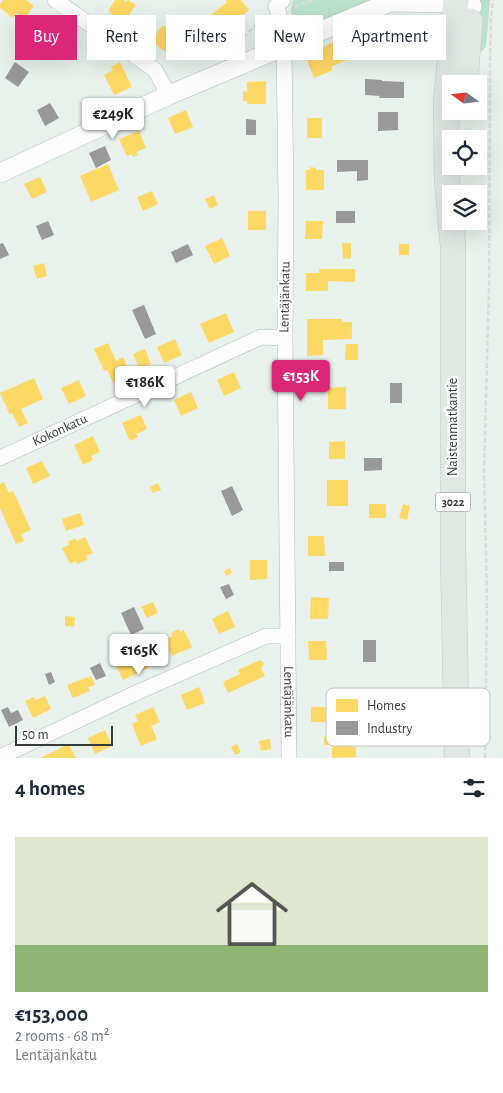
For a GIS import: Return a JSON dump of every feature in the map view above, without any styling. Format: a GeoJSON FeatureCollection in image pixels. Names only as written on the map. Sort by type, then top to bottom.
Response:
{"type":"FeatureCollection","features":[{"type":"Feature","properties":{"kind":"main road"},"geometry":{"type":"LineString","coordinates":[[466,75],[470,2]]}},
{"type":"Feature","properties":{"kind":"main road","name":"Naistenmatkantie"},"geometry":{"type":"LineString","coordinates":[[456,688],[453,549],[454,233],[447,179],[446,102],[470,2]]}},
{"type":"Feature","properties":{"kind":"street"},"geometry":{"type":"LineString","coordinates":[[55,0],[155,70],[169,95]]}},
{"type":"Feature","properties":{"kind":"street"},"geometry":{"type":"LineString","coordinates":[[323,31],[393,1],[470,2]]}},
{"type":"Feature","properties":{"kind":"street"},"geometry":{"type":"LineString","coordinates":[[0,173],[169,95],[255,59]]}},
{"type":"Feature","properties":{"kind":"street","name":"Lentäjänkatu"},"geometry":{"type":"LineString","coordinates":[[284,60],[289,758]]}},
{"type":"Feature","properties":{"kind":"street","name":"Kokonkatu"},"geometry":{"type":"LineString","coordinates":[[0,458],[262,338],[285,338]]}},
{"type":"Feature","properties":{"kind":"street"},"geometry":{"type":"LineString","coordinates":[[0,757],[138,692],[266,636],[288,636]]}},
{"type":"Feature","properties":{"kind":"path"},"geometry":{"type":"LineString","coordinates":[[470,2],[491,17],[489,285],[484,472],[487,596],[486,688]]}},
{"type":"Feature","properties":{"kind":"path"},"geometry":{"type":"LineString","coordinates":[[212,76],[228,52],[280,3]]}},
{"type":"Feature","properties":{"kind":"green space"},"geometry":{"type":"Polygon","coordinates":[[[293,0],[378,0],[333,15],[333,17],[323,20],[323,15],[292,15],[291,8],[293,0]]]}},
{"type":"Feature","properties":{"kind":"green space"},"geometry":{"type":"Polygon","coordinates":[[[480,0],[490,0],[486,46],[482,51],[476,52],[474,49],[480,0]]]}},
{"type":"Feature","properties":{"kind":"building: Homes"},"geometry":{"type":"Polygon","coordinates":[[[3,0],[26,0],[34,6],[27,15],[16,13],[13,18],[0,8],[3,0]]]}},
{"type":"Feature","properties":{"kind":"building: Homes"},"geometry":{"type":"Polygon","coordinates":[[[115,0],[126,2],[128,0],[136,5],[129,15],[114,15],[108,11],[115,0]]]}},
{"type":"Feature","properties":{"kind":"building: Homes"},"geometry":{"type":"Polygon","coordinates":[[[225,0],[241,0],[249,10],[243,15],[211,15],[227,2],[225,0]]]}},
{"type":"Feature","properties":{"kind":"building: Homes"},"geometry":{"type":"Polygon","coordinates":[[[163,25],[166,27],[166,52],[156,45],[156,34],[163,25]]]}},
{"type":"Feature","properties":{"kind":"building: Homes"},"geometry":{"type":"Polygon","coordinates":[[[333,42],[333,60],[347,60],[331,67],[333,70],[314,78],[307,60],[323,60],[323,47],[333,42]]]}},
{"type":"Feature","properties":{"kind":"building: Homes"},"geometry":{"type":"Polygon","coordinates":[[[120,62],[132,87],[114,95],[104,75],[113,70],[111,67],[120,62]]]}},
{"type":"Feature","properties":{"kind":"building: Homes"},"geometry":{"type":"Polygon","coordinates":[[[266,81],[266,104],[247,104],[247,101],[243,101],[243,91],[247,92],[247,82],[266,81]]]}},
{"type":"Feature","properties":{"kind":"building: Homes"},"geometry":{"type":"Polygon","coordinates":[[[186,110],[193,127],[175,134],[168,118],[186,110]]]}},
{"type":"Feature","properties":{"kind":"building: Homes"},"geometry":{"type":"Polygon","coordinates":[[[307,118],[322,118],[322,138],[307,138],[307,118]]]}},
{"type":"Feature","properties":{"kind":"building: Homes"},"geometry":{"type":"Polygon","coordinates":[[[139,131],[146,148],[136,152],[138,155],[133,157],[132,154],[127,156],[119,139],[139,131]]]}},
{"type":"Feature","properties":{"kind":"building: Homes"},"geometry":{"type":"Polygon","coordinates":[[[108,164],[119,190],[91,202],[80,176],[108,164]]]}},
{"type":"Feature","properties":{"kind":"building: Homes"},"geometry":{"type":"Polygon","coordinates":[[[310,167],[316,168],[316,170],[324,170],[324,190],[306,190],[306,170],[310,170],[310,167]]]}},
{"type":"Feature","properties":{"kind":"building: Homes"},"geometry":{"type":"Polygon","coordinates":[[[40,177],[47,192],[32,199],[24,184],[40,177]]]}},
{"type":"Feature","properties":{"kind":"building: Homes"},"geometry":{"type":"Polygon","coordinates":[[[152,191],[158,204],[143,211],[137,197],[152,191]]]}},
{"type":"Feature","properties":{"kind":"building: Homes"},"geometry":{"type":"Polygon","coordinates":[[[214,195],[218,205],[210,209],[205,199],[214,195]]]}},
{"type":"Feature","properties":{"kind":"building: Homes"},"geometry":{"type":"Polygon","coordinates":[[[248,211],[266,211],[266,230],[248,230],[248,211]]]}},
{"type":"Feature","properties":{"kind":"building: Homes"},"geometry":{"type":"Polygon","coordinates":[[[306,221],[323,221],[322,239],[305,239],[306,221]]]}},
{"type":"Feature","properties":{"kind":"building: Homes"},"geometry":{"type":"Polygon","coordinates":[[[222,238],[230,256],[214,264],[205,246],[222,238]]]}},
{"type":"Feature","properties":{"kind":"building: Homes"},"geometry":{"type":"Polygon","coordinates":[[[342,243],[351,243],[351,258],[343,259],[342,243]]]}},
{"type":"Feature","properties":{"kind":"building: Homes"},"geometry":{"type":"Polygon","coordinates":[[[399,244],[409,244],[409,255],[399,255],[399,244]]]}},
{"type":"Feature","properties":{"kind":"building: Homes"},"geometry":{"type":"Polygon","coordinates":[[[44,263],[47,276],[37,279],[33,266],[44,263]]]}},
{"type":"Feature","properties":{"kind":"building: Homes"},"geometry":{"type":"Polygon","coordinates":[[[319,269],[355,269],[355,282],[328,281],[328,291],[306,291],[306,273],[319,273],[319,269]]]}},
{"type":"Feature","properties":{"kind":"building: Homes"},"geometry":{"type":"Polygon","coordinates":[[[226,313],[234,332],[209,343],[200,324],[226,313]]]}},
{"type":"Feature","properties":{"kind":"building: Homes"},"geometry":{"type":"Polygon","coordinates":[[[307,319],[342,319],[342,322],[352,322],[352,339],[323,340],[323,355],[307,356],[307,319]]]}},
{"type":"Feature","properties":{"kind":"building: Homes"},"geometry":{"type":"Polygon","coordinates":[[[175,339],[182,355],[164,363],[157,347],[175,339]]]}},
{"type":"Feature","properties":{"kind":"building: Homes"},"geometry":{"type":"Polygon","coordinates":[[[108,343],[116,361],[123,357],[131,376],[114,384],[107,370],[104,371],[94,349],[108,343]]]}},
{"type":"Feature","properties":{"kind":"building: Homes"},"geometry":{"type":"Polygon","coordinates":[[[346,344],[358,344],[358,360],[345,360],[346,344]]]}},
{"type":"Feature","properties":{"kind":"building: Homes"},"geometry":{"type":"Polygon","coordinates":[[[145,349],[151,364],[140,369],[133,354],[145,349]]]}},
{"type":"Feature","properties":{"kind":"building: Homes"},"geometry":{"type":"Polygon","coordinates":[[[234,372],[241,388],[224,396],[217,380],[234,372]]]}},
{"type":"Feature","properties":{"kind":"building: Homes"},"geometry":{"type":"Polygon","coordinates":[[[34,378],[43,399],[21,409],[28,423],[19,427],[12,413],[10,415],[0,393],[34,378]]]}},
{"type":"Feature","properties":{"kind":"building: Homes"},"geometry":{"type":"Polygon","coordinates":[[[79,380],[86,396],[69,404],[61,388],[79,380]]]}},
{"type":"Feature","properties":{"kind":"building: Homes"},"geometry":{"type":"Polygon","coordinates":[[[346,387],[346,409],[328,409],[328,388],[346,387]]]}},
{"type":"Feature","properties":{"kind":"building: Homes"},"geometry":{"type":"Polygon","coordinates":[[[191,392],[198,408],[181,416],[174,400],[191,392]]]}},
{"type":"Feature","properties":{"kind":"building: Homes"},"geometry":{"type":"Polygon","coordinates":[[[141,415],[147,429],[136,434],[138,437],[130,441],[122,423],[141,415]]]}},
{"type":"Feature","properties":{"kind":"building: Homes"},"geometry":{"type":"Polygon","coordinates":[[[93,436],[100,452],[91,456],[93,460],[83,465],[74,445],[93,436]]]}},
{"type":"Feature","properties":{"kind":"building: Homes"},"geometry":{"type":"Polygon","coordinates":[[[345,441],[345,459],[329,459],[329,442],[345,441]]]}},
{"type":"Feature","properties":{"kind":"building: Homes"},"geometry":{"type":"Polygon","coordinates":[[[42,461],[50,476],[33,484],[26,468],[42,461]]]}},
{"type":"Feature","properties":{"kind":"building: Homes"},"geometry":{"type":"Polygon","coordinates":[[[327,480],[348,480],[348,506],[327,506],[327,480]]]}},
{"type":"Feature","properties":{"kind":"building: Homes"},"geometry":{"type":"Polygon","coordinates":[[[4,482],[9,493],[13,491],[31,530],[21,534],[24,541],[16,544],[0,508],[0,484],[4,482]]]}},
{"type":"Feature","properties":{"kind":"building: Homes"},"geometry":{"type":"Polygon","coordinates":[[[158,483],[161,490],[153,493],[150,487],[158,483]]]}},
{"type":"Feature","properties":{"kind":"building: Homes"},"geometry":{"type":"Polygon","coordinates":[[[369,504],[386,504],[386,518],[369,518],[369,504]]]}},
{"type":"Feature","properties":{"kind":"building: Homes"},"geometry":{"type":"Polygon","coordinates":[[[403,504],[410,506],[407,520],[399,518],[403,504]]]}},
{"type":"Feature","properties":{"kind":"building: Homes"},"geometry":{"type":"Polygon","coordinates":[[[80,513],[84,525],[66,531],[62,519],[80,513]]]}},
{"type":"Feature","properties":{"kind":"building: Homes"},"geometry":{"type":"Polygon","coordinates":[[[308,536],[324,536],[325,556],[308,556],[308,536]]]}},
{"type":"Feature","properties":{"kind":"building: Homes"},"geometry":{"type":"Polygon","coordinates":[[[85,537],[93,553],[86,556],[88,559],[77,564],[76,561],[70,564],[62,548],[69,545],[68,542],[75,538],[77,541],[85,537]]]}},
{"type":"Feature","properties":{"kind":"building: Homes"},"geometry":{"type":"Polygon","coordinates":[[[250,560],[267,560],[267,579],[250,580],[250,560]]]}},
{"type":"Feature","properties":{"kind":"building: Homes"},"geometry":{"type":"Polygon","coordinates":[[[230,568],[232,573],[226,576],[224,571],[230,568]]]}},
{"type":"Feature","properties":{"kind":"building: Homes"},"geometry":{"type":"Polygon","coordinates":[[[311,597],[329,598],[328,619],[310,619],[311,597]]]}},
{"type":"Feature","properties":{"kind":"building: Homes"},"geometry":{"type":"Polygon","coordinates":[[[153,602],[158,613],[147,618],[141,607],[153,602]]]}},
{"type":"Feature","properties":{"kind":"building: Homes"},"geometry":{"type":"Polygon","coordinates":[[[228,611],[235,627],[219,634],[212,619],[228,611]]]}},
{"type":"Feature","properties":{"kind":"building: Homes"},"geometry":{"type":"Polygon","coordinates":[[[65,616],[75,617],[74,627],[65,626],[65,616]]]}},
{"type":"Feature","properties":{"kind":"building: Homes"},"geometry":{"type":"Polygon","coordinates":[[[179,629],[180,632],[184,630],[192,647],[172,656],[164,640],[172,636],[171,633],[179,629]]]}},
{"type":"Feature","properties":{"kind":"building: Homes"},"geometry":{"type":"Polygon","coordinates":[[[308,641],[326,641],[327,660],[309,660],[308,641]]]}},
{"type":"Feature","properties":{"kind":"building: Homes"},"geometry":{"type":"Polygon","coordinates":[[[137,647],[148,668],[123,680],[115,663],[121,660],[119,656],[137,647]]]}},
{"type":"Feature","properties":{"kind":"building: Homes"},"geometry":{"type":"Polygon","coordinates":[[[260,660],[264,663],[261,668],[265,676],[228,693],[223,682],[240,674],[238,670],[260,660]]]}},
{"type":"Feature","properties":{"kind":"building: Homes"},"geometry":{"type":"Polygon","coordinates":[[[91,676],[95,685],[88,687],[90,691],[73,698],[67,685],[91,676]]]}},
{"type":"Feature","properties":{"kind":"building: Homes"},"geometry":{"type":"Polygon","coordinates":[[[199,687],[205,703],[187,710],[181,695],[199,687]]]}},
{"type":"Feature","properties":{"kind":"building: Homes"},"geometry":{"type":"Polygon","coordinates":[[[45,696],[51,709],[33,718],[25,701],[34,697],[36,700],[45,696]]]}},
{"type":"Feature","properties":{"kind":"building: Homes"},"geometry":{"type":"Polygon","coordinates":[[[153,707],[160,722],[151,726],[157,739],[141,746],[132,724],[138,721],[135,715],[153,707]]]}},
{"type":"Feature","properties":{"kind":"building: Homes"},"geometry":{"type":"Polygon","coordinates":[[[311,707],[326,707],[326,722],[311,722],[311,707]]]}},
{"type":"Feature","properties":{"kind":"building: Homes"},"geometry":{"type":"Polygon","coordinates":[[[105,730],[112,746],[95,754],[88,738],[105,730]]]}},
{"type":"Feature","properties":{"kind":"building: Homes"},"geometry":{"type":"Polygon","coordinates":[[[324,736],[326,736],[326,745],[324,745],[324,736]]]}},
{"type":"Feature","properties":{"kind":"building: Homes"},"geometry":{"type":"Polygon","coordinates":[[[270,739],[271,749],[261,751],[259,741],[270,739]]]}},
{"type":"Feature","properties":{"kind":"building: Homes"},"geometry":{"type":"Polygon","coordinates":[[[69,744],[76,758],[40,758],[69,744]]]}},
{"type":"Feature","properties":{"kind":"building: Homes"},"geometry":{"type":"Polygon","coordinates":[[[237,744],[241,752],[235,755],[231,747],[237,744]]]}},
{"type":"Feature","properties":{"kind":"building: Homes"},"geometry":{"type":"Polygon","coordinates":[[[332,746],[356,747],[356,757],[332,758],[332,746]]]}},
{"type":"Feature","properties":{"kind":"building: Industry"},"geometry":{"type":"Polygon","coordinates":[[[15,62],[29,72],[18,87],[5,78],[15,62]]]}},
{"type":"Feature","properties":{"kind":"building: Industry"},"geometry":{"type":"Polygon","coordinates":[[[365,79],[404,82],[404,98],[379,98],[380,96],[365,95],[365,79]]]}},
{"type":"Feature","properties":{"kind":"building: Industry"},"geometry":{"type":"Polygon","coordinates":[[[50,103],[59,118],[45,126],[37,110],[50,103]]]}},
{"type":"Feature","properties":{"kind":"building: Industry"},"geometry":{"type":"Polygon","coordinates":[[[378,112],[398,112],[398,130],[378,131],[378,112]]]}},
{"type":"Feature","properties":{"kind":"building: Industry"},"geometry":{"type":"Polygon","coordinates":[[[246,119],[256,120],[256,135],[246,135],[246,119]]]}},
{"type":"Feature","properties":{"kind":"building: Industry"},"geometry":{"type":"Polygon","coordinates":[[[105,146],[111,160],[96,168],[89,153],[105,146]]]}},
{"type":"Feature","properties":{"kind":"building: Industry"},"geometry":{"type":"Polygon","coordinates":[[[337,160],[368,160],[368,180],[357,181],[357,171],[337,172],[337,160]]]}},
{"type":"Feature","properties":{"kind":"building: Industry"},"geometry":{"type":"Polygon","coordinates":[[[336,211],[355,211],[355,223],[336,223],[336,211]]]}},
{"type":"Feature","properties":{"kind":"building: Industry"},"geometry":{"type":"Polygon","coordinates":[[[48,221],[54,235],[42,240],[36,226],[48,221]]]}},
{"type":"Feature","properties":{"kind":"building: Industry"},"geometry":{"type":"Polygon","coordinates":[[[3,243],[9,255],[0,259],[0,244],[3,243]]]}},
{"type":"Feature","properties":{"kind":"building: Industry"},"geometry":{"type":"Polygon","coordinates":[[[188,244],[193,255],[176,263],[171,252],[188,244]]]}},
{"type":"Feature","properties":{"kind":"building: Industry"},"geometry":{"type":"Polygon","coordinates":[[[144,305],[156,334],[145,339],[132,310],[144,305]]]}},
{"type":"Feature","properties":{"kind":"building: Industry"},"geometry":{"type":"Polygon","coordinates":[[[390,383],[402,383],[402,403],[390,403],[390,383]]]}},
{"type":"Feature","properties":{"kind":"building: Industry"},"geometry":{"type":"Polygon","coordinates":[[[364,458],[382,458],[382,470],[364,471],[364,458]]]}},
{"type":"Feature","properties":{"kind":"building: Industry"},"geometry":{"type":"Polygon","coordinates":[[[232,486],[243,510],[232,516],[221,491],[232,486]]]}},
{"type":"Feature","properties":{"kind":"building: Industry"},"geometry":{"type":"Polygon","coordinates":[[[329,562],[344,562],[344,571],[329,571],[329,562]]]}},
{"type":"Feature","properties":{"kind":"building: Industry"},"geometry":{"type":"Polygon","coordinates":[[[229,584],[234,595],[226,599],[220,587],[229,584]]]}},
{"type":"Feature","properties":{"kind":"building: Industry"},"geometry":{"type":"Polygon","coordinates":[[[134,607],[144,629],[131,635],[121,613],[134,607]]]}},
{"type":"Feature","properties":{"kind":"building: Industry"},"geometry":{"type":"Polygon","coordinates":[[[363,640],[376,640],[376,662],[363,662],[363,640]]]}},
{"type":"Feature","properties":{"kind":"building: Industry"},"geometry":{"type":"Polygon","coordinates":[[[100,663],[106,676],[96,680],[90,668],[100,663]]]}},
{"type":"Feature","properties":{"kind":"building: Industry"},"geometry":{"type":"Polygon","coordinates":[[[51,672],[55,682],[49,685],[45,674],[51,672]]]}},
{"type":"Feature","properties":{"kind":"building: Industry"},"geometry":{"type":"Polygon","coordinates":[[[8,707],[11,713],[18,710],[23,720],[9,727],[1,710],[8,707]]]}}]}
